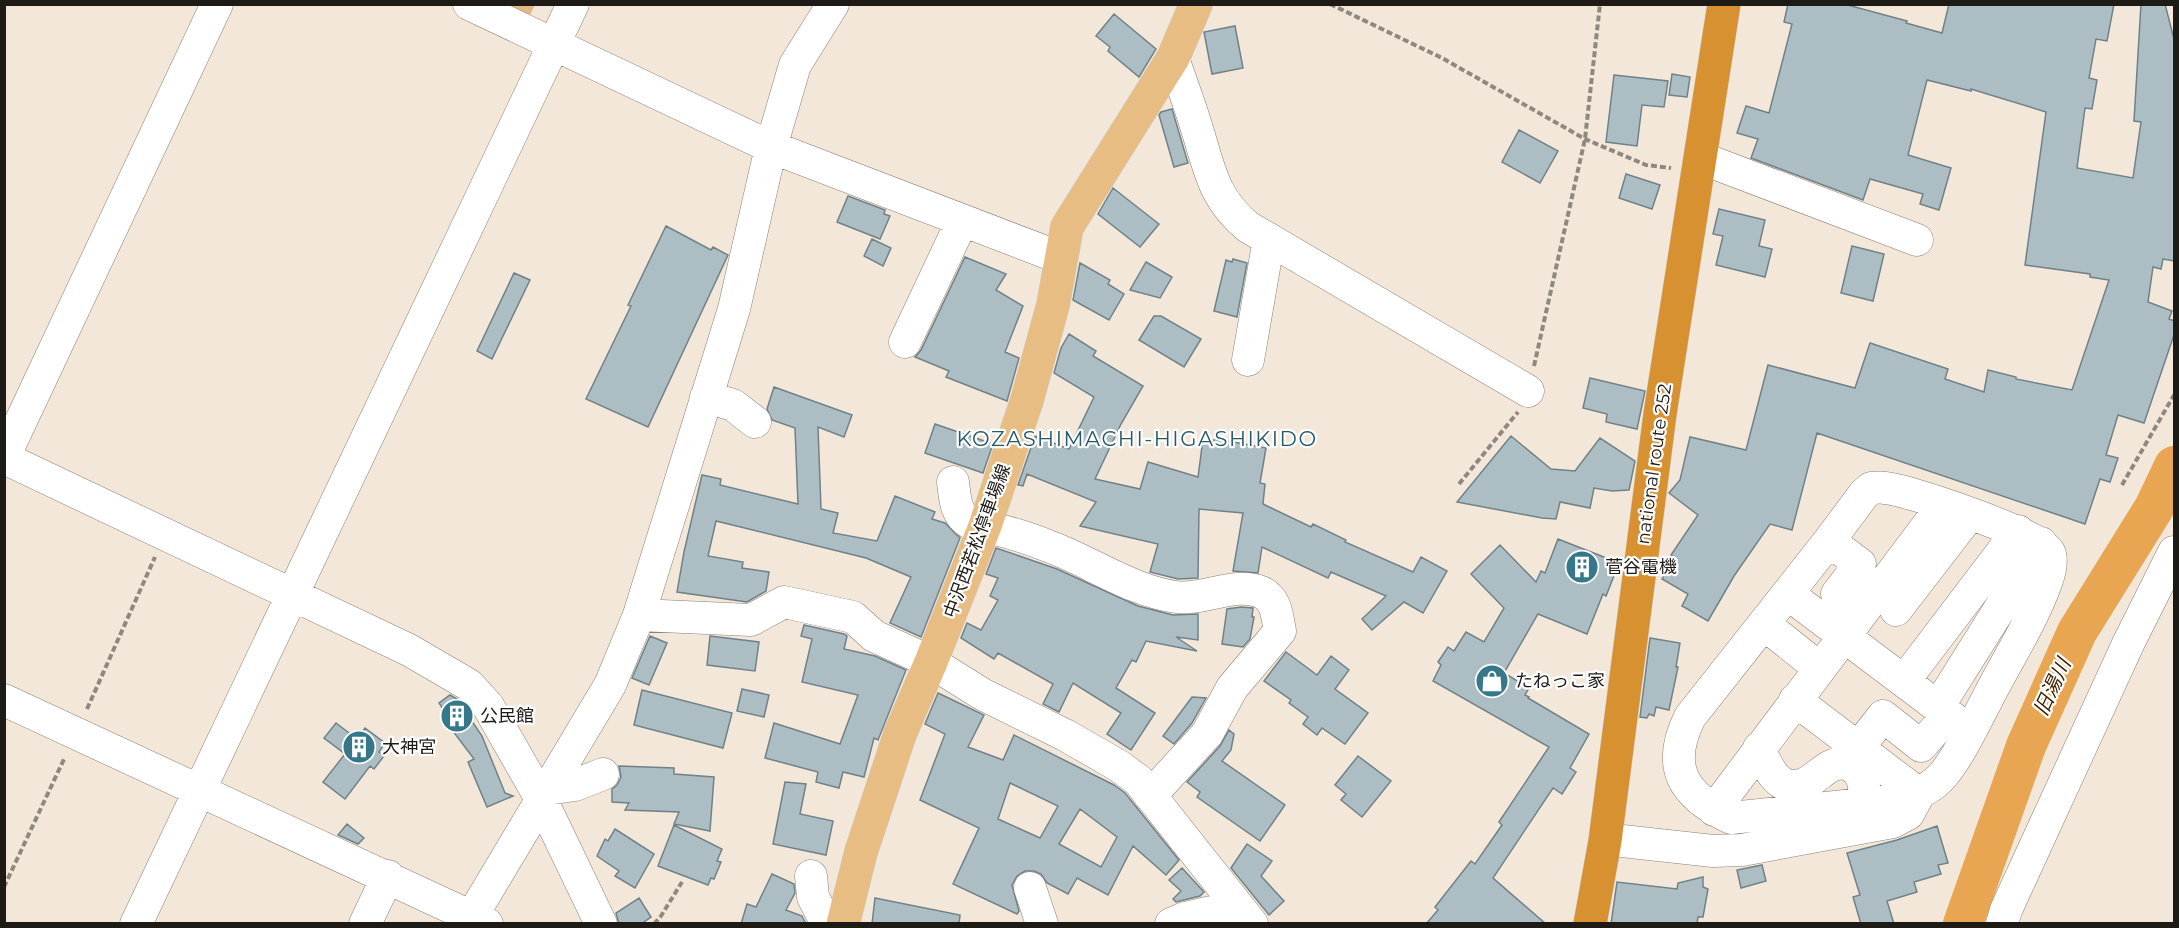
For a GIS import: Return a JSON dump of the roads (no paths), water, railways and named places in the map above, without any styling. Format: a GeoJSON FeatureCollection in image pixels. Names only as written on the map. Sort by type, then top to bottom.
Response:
{"type":"FeatureCollection","features":[{"type":"Feature","properties":{"kind":"highway","name":"national route 252"},"geometry":{"type":"LineString","coordinates":[[1590,924],[1605,841],[1660,414],[1724,4]]}},
{"type":"Feature","properties":{"kind":"main road","name":"中沢西若松停車場線"},"geometry":{"type":"LineString","coordinates":[[843,924],[861,852],[900,734],[985,526],[1027,400],[1053,305],[1067,227],[1173,58],[1196,4]]}},
{"type":"Feature","properties":{"kind":"street"},"geometry":{"type":"LineString","coordinates":[[217,4],[4,457],[409,650],[469,685],[488,706],[544,794],[601,924]]}},
{"type":"Feature","properties":{"kind":"street"},"geometry":{"type":"LineString","coordinates":[[469,4],[771,147],[1060,258]]}},
{"type":"Feature","properties":{"kind":"street"},"geometry":{"type":"LineString","coordinates":[[136,924],[573,4]]}},
{"type":"Feature","properties":{"kind":"street"},"geometry":{"type":"LineString","coordinates":[[4,700],[480,920],[544,794],[610,685],[639,615],[734,309],[771,147],[795,65],[833,4]]}},
{"type":"Feature","properties":{"kind":"street"},"geometry":{"type":"LineString","coordinates":[[1173,58],[1197,127],[1214,186],[1232,214],[1248,227],[1528,391]]}},
{"type":"Feature","properties":{"kind":"street"},"geometry":{"type":"LineString","coordinates":[[1699,165],[1917,240]]}},
{"type":"Feature","properties":{"kind":"street"},"geometry":{"type":"LineString","coordinates":[[905,342],[962,220]]}},
{"type":"Feature","properties":{"kind":"street"},"geometry":{"type":"LineString","coordinates":[[1248,360],[1269,239]]}},
{"type":"Feature","properties":{"kind":"street"},"geometry":{"type":"LineString","coordinates":[[706,397],[733,405],[755,422]]}},
{"type":"Feature","properties":{"kind":"street"},"geometry":{"type":"LineString","coordinates":[[953,482],[959,513],[970,523],[1048,546],[1164,595],[1179,598],[1204,596],[1237,589],[1259,591],[1269,596],[1276,608],[1280,631],[1232,688],[1207,734],[1150,796]]}},
{"type":"Feature","properties":{"kind":"street"},"geometry":{"type":"LineString","coordinates":[[1858,748],[1883,716],[1921,746],[1952,718],[2038,603],[2050,567],[2049,552],[2030,537],[1956,509],[1886,488],[1871,488],[1690,717],[1681,736],[1678,754],[1680,774],[1690,789],[1714,810],[1731,818],[1900,800],[1919,794],[1931,787],[1944,774],[1952,718]]}},
{"type":"Feature","properties":{"kind":"street"},"geometry":{"type":"LineString","coordinates":[[1714,810],[1819,668],[1869,613],[1956,509]]}},
{"type":"Feature","properties":{"kind":"street"},"geometry":{"type":"LineString","coordinates":[[1904,681],[1936,639],[2030,537]]}},
{"type":"Feature","properties":{"kind":"street"},"geometry":{"type":"LineString","coordinates":[[1829,540],[1860,564],[1838,594],[1869,613],[1904,681],[1952,718]]}},
{"type":"Feature","properties":{"kind":"street"},"geometry":{"type":"LineString","coordinates":[[2002,924],[2010,900],[2128,644],[2175,552]]}},
{"type":"Feature","properties":{"kind":"street"},"geometry":{"type":"LineString","coordinates":[[1788,594],[1869,613],[1936,639]]}},
{"type":"Feature","properties":{"kind":"street"},"geometry":{"type":"LineString","coordinates":[[639,615],[751,620],[784,602],[853,617],[874,636],[931,662],[982,694],[1065,735],[1119,766],[1138,780],[1245,915]]}},
{"type":"Feature","properties":{"kind":"street"},"geometry":{"type":"LineString","coordinates":[[1764,624],[1819,668]]}},
{"type":"Feature","properties":{"kind":"street"},"geometry":{"type":"LineString","coordinates":[[1795,700],[1919,794]]}},
{"type":"Feature","properties":{"kind":"street"},"geometry":{"type":"LineString","coordinates":[[1760,748],[1772,776],[1783,783],[1794,786],[1811,780],[1831,765],[1846,763],[1855,768],[1863,780],[1865,804]]}},
{"type":"Feature","properties":{"kind":"street"},"geometry":{"type":"LineString","coordinates":[[544,794],[603,774]]}},
{"type":"Feature","properties":{"kind":"street"},"geometry":{"type":"LineString","coordinates":[[1605,841],[1713,851],[1742,850],[1893,822],[1908,814],[1919,794]]}},
{"type":"Feature","properties":{"kind":"street"},"geometry":{"type":"LineString","coordinates":[[365,924],[388,876]]}},
{"type":"Feature","properties":{"kind":"street"},"geometry":{"type":"LineString","coordinates":[[811,876],[813,897],[827,924]]}},
{"type":"Feature","properties":{"kind":"street"},"geometry":{"type":"LineString","coordinates":[[1030,888],[1042,924]]}},
{"type":"Feature","properties":{"kind":"street"},"geometry":{"type":"LineString","coordinates":[[1171,924],[1185,918],[1245,915]]}},
{"type":"Feature","properties":{"kind":"waterway","name":"旧湯川"},"geometry":{"type":"LineString","coordinates":[[1963,924],[2026,746],[2077,632],[2154,508],[2174,466]]}},
{"type":"Feature","properties":{"kind":"place","name":"菅谷電機"},"geometry":{"type":"Point","coordinates":[1582,567]}},
{"type":"Feature","properties":{"kind":"place","name":"たねっこ家"},"geometry":{"type":"Point","coordinates":[1492,681]}},
{"type":"Feature","properties":{"kind":"place","name":"公民館"},"geometry":{"type":"Point","coordinates":[457,716]}},
{"type":"Feature","properties":{"kind":"place","name":"大神宮"},"geometry":{"type":"Point","coordinates":[359,747]}},
{"type":"Feature","properties":{"kind":"district","name":"KOZASHIMACHI-HIGASHIKIDO"},"geometry":{"type":"Point","coordinates":[1137,438]}}]}
